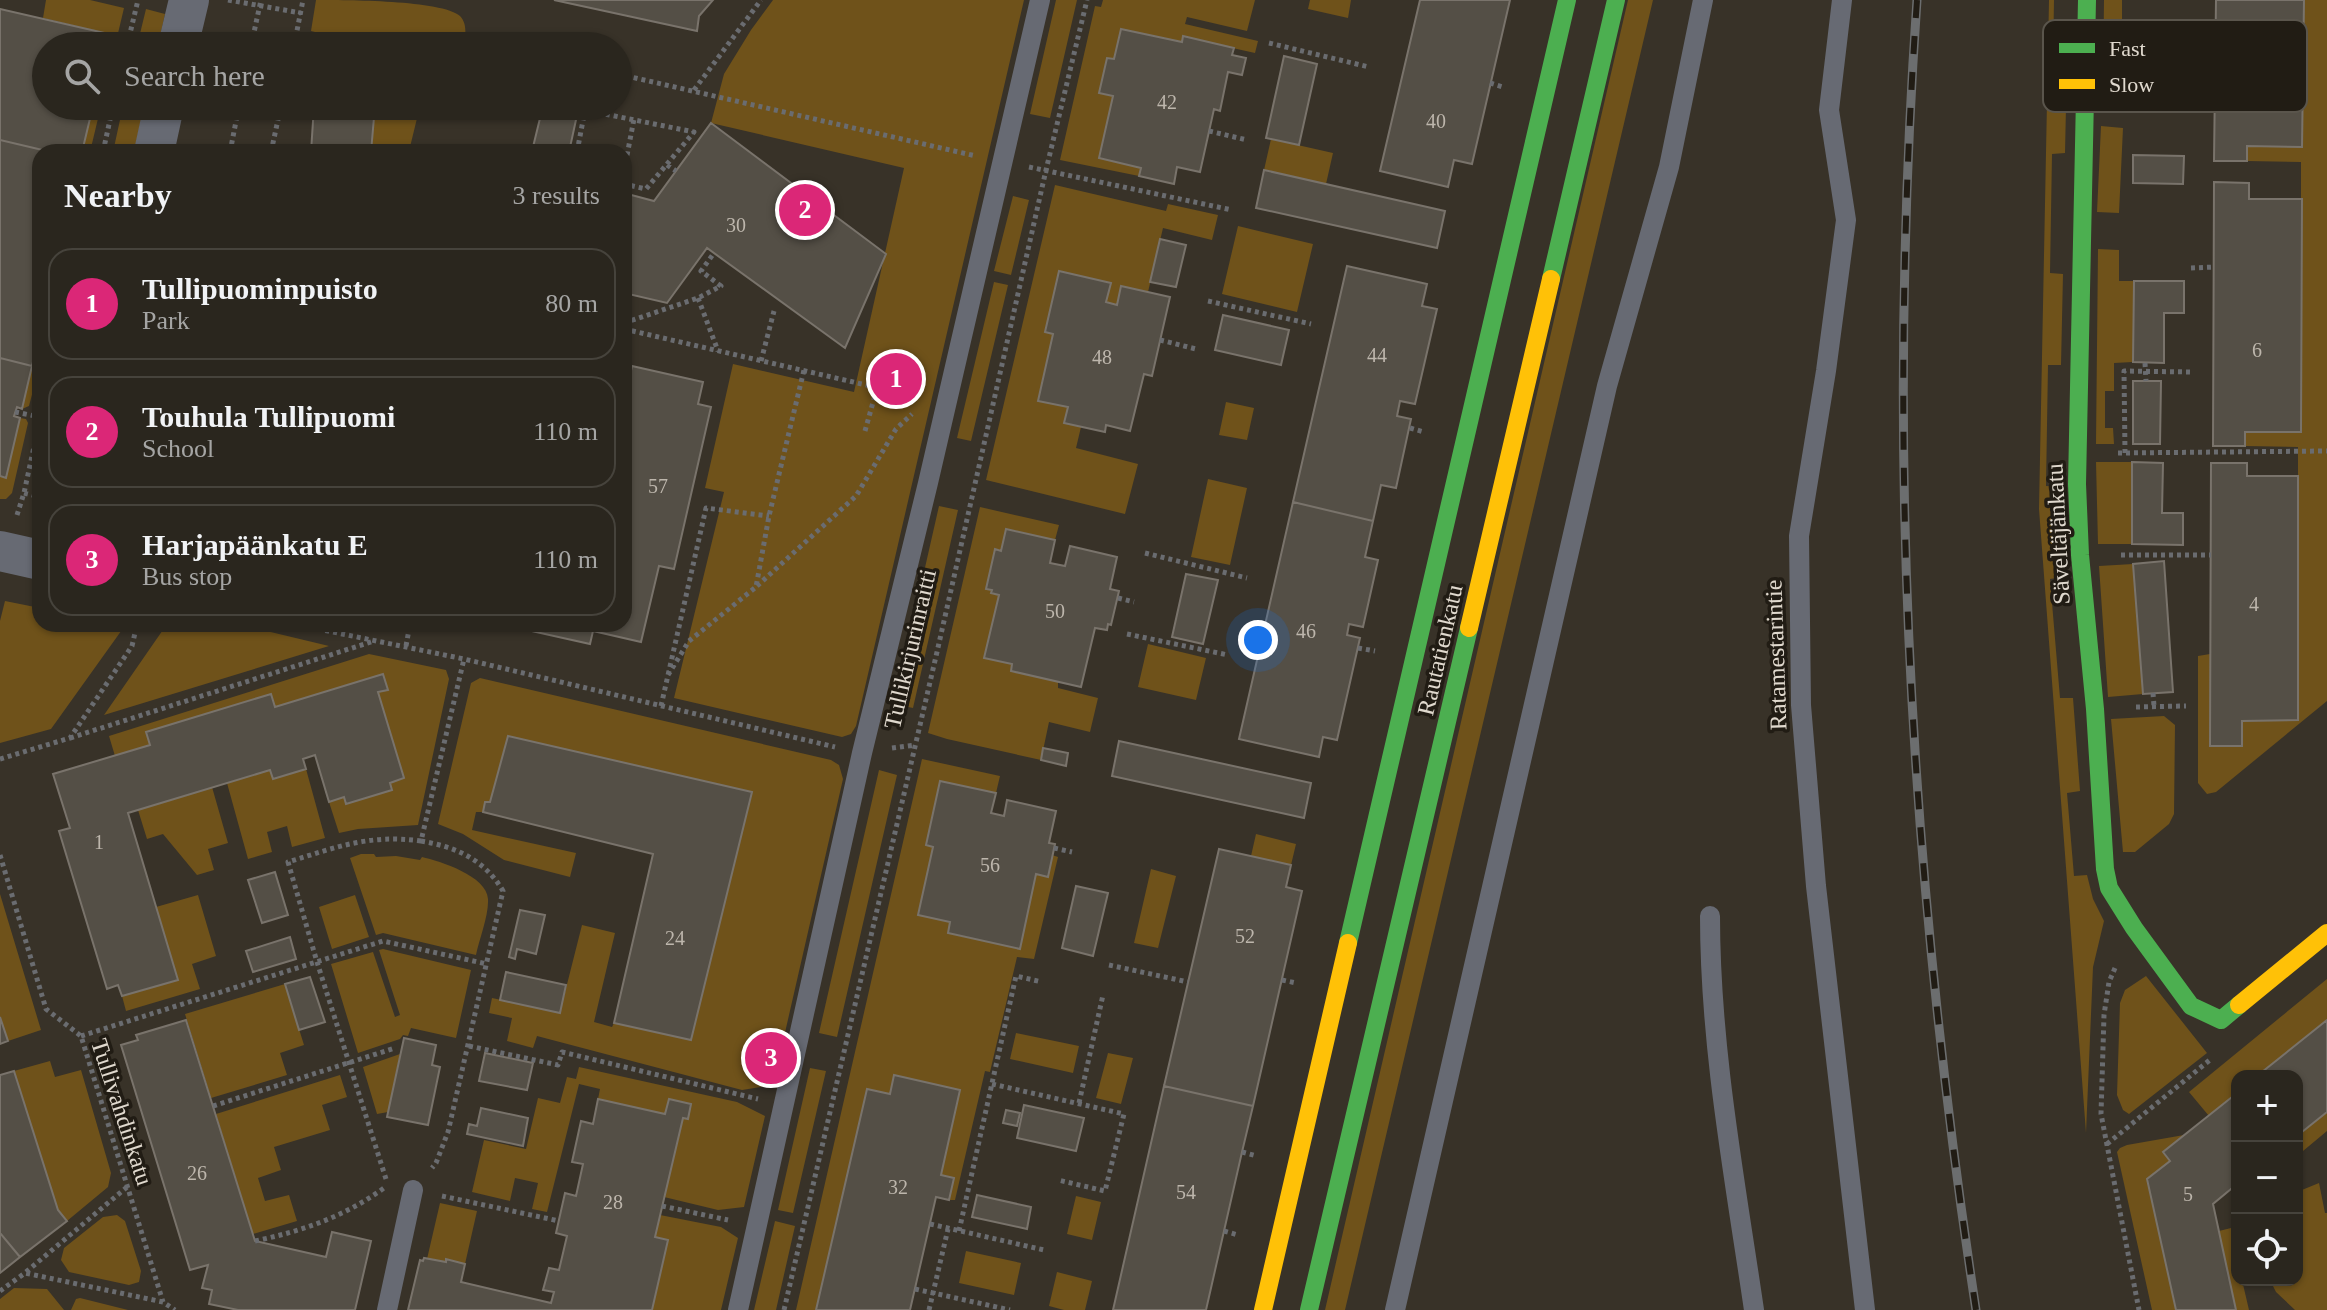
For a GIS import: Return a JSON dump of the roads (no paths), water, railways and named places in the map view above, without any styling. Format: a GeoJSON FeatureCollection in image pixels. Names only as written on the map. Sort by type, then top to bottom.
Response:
{"type":"FeatureCollection","features":[{"type":"Feature","properties":{"kind":"main road","name":"Rautatienkatu"},"geometry":{"type":"LineString","coordinates":[[1263,1310],[1567,0]]}},
{"type":"Feature","properties":{"kind":"main road","name":"Rautatienkatu"},"geometry":{"type":"LineString","coordinates":[[1309,1310],[1616,0]]}},
{"type":"Feature","properties":{"kind":"main road","name":"Säveltäjänkatu"},"geometry":{"type":"LineString","coordinates":[[2087,0],[2087,20]]}},
{"type":"Feature","properties":{"kind":"main road","name":"Säveltäjänkatu"},"geometry":{"type":"LineString","coordinates":[[2085,112],[2077,454],[2080,555],[2109,888],[2191,1006],[2221,1020],[2327,933]]}},
{"type":"Feature","properties":{"kind":"street"},"geometry":{"type":"LineString","coordinates":[[181,32],[189,0]]}},
{"type":"Feature","properties":{"kind":"street"},"geometry":{"type":"LineString","coordinates":[[156,144],[161,120]]}},
{"type":"Feature","properties":{"kind":"street"},"geometry":{"type":"LineString","coordinates":[[8,534],[32,554]]}},
{"type":"Feature","properties":{"kind":"lane","name":"Tullikirjurinraitti"},"geometry":{"type":"LineString","coordinates":[[738,1310],[939,402],[1040,0]]}},
{"type":"Feature","properties":{"kind":"lane"},"geometry":{"type":"LineString","coordinates":[[1395,1310],[1607,386],[1669,167],[1703,0]]}},
{"type":"Feature","properties":{"kind":"lane","name":"Ratamestarintie"},"geometry":{"type":"LineString","coordinates":[[1842,0],[1829,110],[1846,220],[1826,371],[1799,536],[1801,705],[1816,886],[1865,1310]]}},
{"type":"Feature","properties":{"kind":"lane"},"geometry":{"type":"LineString","coordinates":[[1710,916],[1710,971],[1726,1114],[1754,1310]]}},
{"type":"Feature","properties":{"kind":"lane"},"geometry":{"type":"LineString","coordinates":[[387,1310],[413,1190]]}},
{"type":"Feature","properties":{"kind":"railway"},"geometry":{"type":"LineString","coordinates":[[1917,0],[1907,193],[1903,389],[1910,653],[1917,785],[1941,1048],[1976,1310]]}},
{"type":"Feature","properties":{"kind":"place","name":"Touhula Tullipuomi"},"geometry":{"type":"Point","coordinates":[805,210]}},
{"type":"Feature","properties":{"kind":"place","name":"Tullipuominpuisto"},"geometry":{"type":"Point","coordinates":[896,379]}},
{"type":"Feature","properties":{"kind":"place","name":"Harjapäänkatu E"},"geometry":{"type":"Point","coordinates":[771,1058]}}]}
